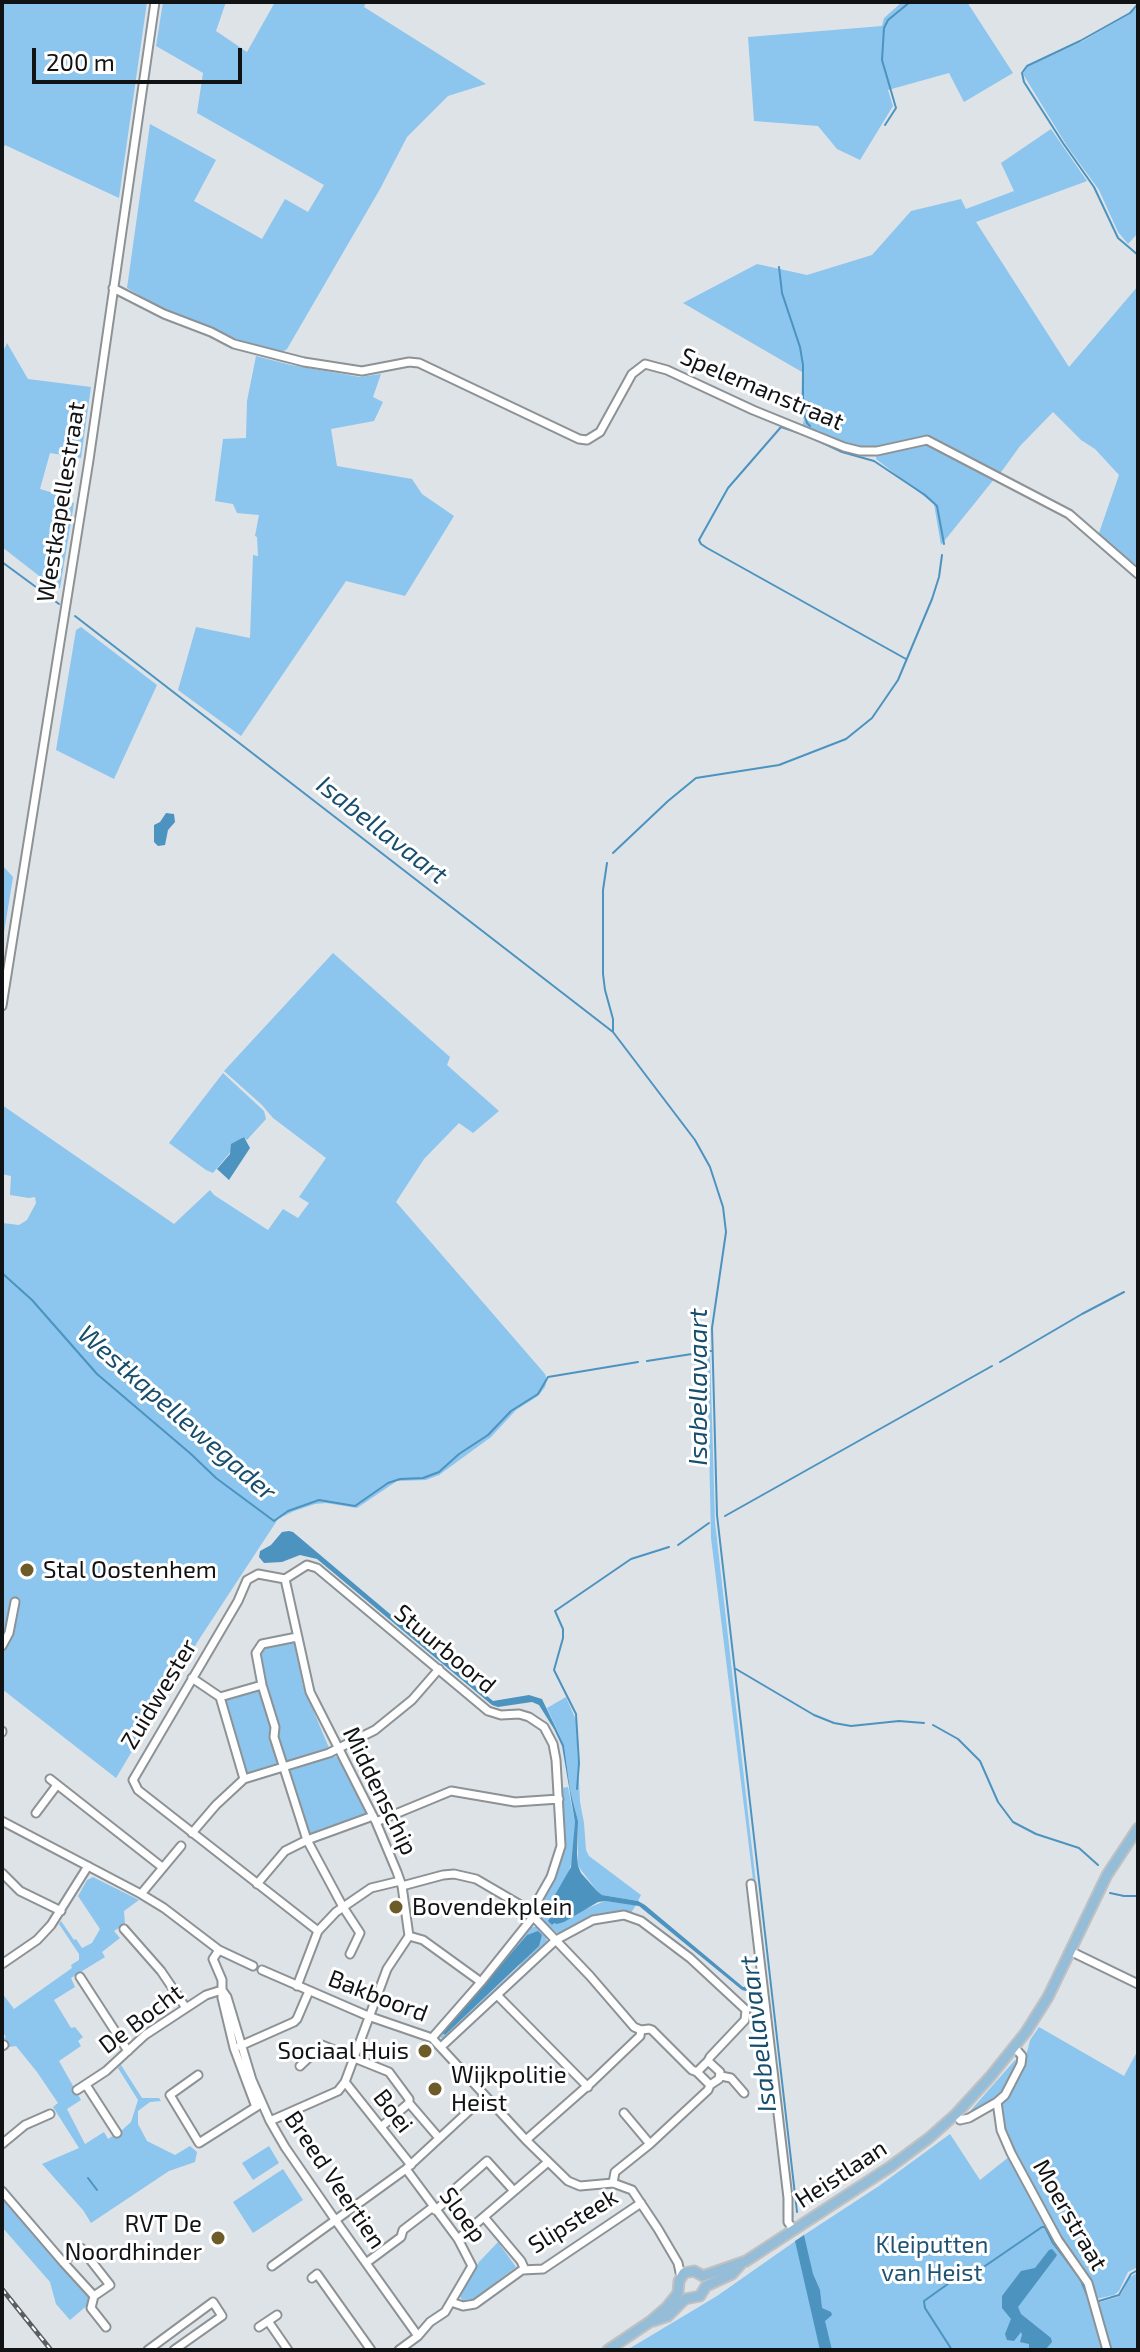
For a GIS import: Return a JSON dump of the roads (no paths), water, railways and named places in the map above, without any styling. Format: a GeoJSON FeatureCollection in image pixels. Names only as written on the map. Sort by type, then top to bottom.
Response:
{"type":"FeatureCollection","features":[{"type":"Feature","properties":{"kind":"main road","name":"Heistlaan"},"geometry":{"type":"LineString","coordinates":[[651,2321],[668,2316],[689,2298],[700,2296],[705,2281],[732,2274],[743,2262],[890,2167],[956,2114],[1014,2047],[1048,1997],[1107,1875],[1138,1828]]}},
{"type":"Feature","properties":{"kind":"main road"},"geometry":{"type":"LineString","coordinates":[[689,2298],[679,2289],[685,2274],[694,2271],[705,2281]]}},
{"type":"Feature","properties":{"kind":"main road","name":"Heistlaan"},"geometry":{"type":"LineString","coordinates":[[608,2350],[651,2321],[673,2300],[679,2289]]}},
{"type":"Feature","properties":{"kind":"street","name":"Westkapellestraat"},"geometry":{"type":"LineString","coordinates":[[2,1006],[89,460],[155,2]]}},
{"type":"Feature","properties":{"kind":"street","name":"Spelemanstraat"},"geometry":{"type":"LineString","coordinates":[[113,288],[234,344],[283,357],[362,371],[419,363],[579,439],[587,440],[600,432],[632,374],[645,364],[667,370],[844,447],[877,451],[927,440],[1069,514],[1138,574]]}},
{"type":"Feature","properties":{"kind":"street","name":"Stuurboord"},"geometry":{"type":"LineString","coordinates":[[285,1579],[307,1565],[317,1568],[488,1711],[529,1717],[544,1727],[553,1744],[559,1799],[561,1846],[558,1861],[532,1915],[481,1982],[432,2038]]}},
{"type":"Feature","properties":{"kind":"street","name":"Zuidwester"},"geometry":{"type":"LineString","coordinates":[[285,1579],[258,1574],[250,1576],[133,1780],[138,1790],[318,1931]]}},
{"type":"Feature","properties":{"kind":"street","name":"Middenschip"},"geometry":{"type":"LineString","coordinates":[[285,1579],[310,1692],[374,1819],[401,1884],[409,1936]]}},
{"type":"Feature","properties":{"kind":"street"},"geometry":{"type":"LineString","coordinates":[[2,1646],[9,1633],[15,1602]]}},
{"type":"Feature","properties":{"kind":"street"},"geometry":{"type":"LineString","coordinates":[[297,1637],[262,1644],[256,1653],[275,1727],[274,1737],[307,1840],[360,1933],[350,1954]]}},
{"type":"Feature","properties":{"kind":"street"},"geometry":{"type":"LineString","coordinates":[[192,1833],[244,1779],[329,1753],[375,1730],[412,1700],[439,1669]]}},
{"type":"Feature","properties":{"kind":"street"},"geometry":{"type":"LineString","coordinates":[[192,1678],[220,1697],[244,1779]]}},
{"type":"Feature","properties":{"kind":"street"},"geometry":{"type":"LineString","coordinates":[[220,1697],[262,1685]]}},
{"type":"Feature","properties":{"kind":"street"},"geometry":{"type":"LineString","coordinates":[[36,1813],[54,1782],[162,1867]]}},
{"type":"Feature","properties":{"kind":"street"},"geometry":{"type":"LineString","coordinates":[[257,1884],[280,1855],[307,1840],[451,1791],[515,1802],[559,1799]]}},
{"type":"Feature","properties":{"kind":"street"},"geometry":{"type":"LineString","coordinates":[[2,1821],[141,1894],[219,1950],[253,1966]]}},
{"type":"Feature","properties":{"kind":"street"},"geometry":{"type":"LineString","coordinates":[[141,1894],[181,1846]]}},
{"type":"Feature","properties":{"kind":"street"},"geometry":{"type":"LineString","coordinates":[[2,1964],[44,1933],[88,1866]]}},
{"type":"Feature","properties":{"kind":"street"},"geometry":{"type":"LineString","coordinates":[[2,1873],[20,1891],[61,1911]]}},
{"type":"Feature","properties":{"kind":"street"},"geometry":{"type":"LineString","coordinates":[[297,1986],[318,1931],[343,1907],[371,1888],[454,1874],[476,1879],[524,1907],[634,2027],[652,2030],[710,2085]]}},
{"type":"Feature","properties":{"kind":"street"},"geometry":{"type":"LineString","coordinates":[[751,1884],[788,2198],[788,2222],[793,2229]]}},
{"type":"Feature","properties":{"kind":"street"},"geometry":{"type":"LineString","coordinates":[[442,2046],[556,1940],[593,1920],[624,1915],[633,1917],[690,1958],[743,2007],[747,2015],[697,2072]]}},
{"type":"Feature","properties":{"kind":"street"},"geometry":{"type":"LineString","coordinates":[[124,1929],[161,1971],[186,2008]]}},
{"type":"Feature","properties":{"kind":"street"},"geometry":{"type":"LineString","coordinates":[[270,2121],[338,2091],[345,2082],[387,1969],[409,1936],[423,1940],[481,1982]]}},
{"type":"Feature","properties":{"kind":"street","name":"Breed Veertien"},"geometry":{"type":"LineString","coordinates":[[219,1950],[213,1959],[222,1980],[224,2008],[234,2048],[259,2106],[418,2336]]}},
{"type":"Feature","properties":{"kind":"street"},"geometry":{"type":"LineString","coordinates":[[1070,1951],[1138,1984]]}},
{"type":"Feature","properties":{"kind":"street","name":"Bakboord"},"geometry":{"type":"LineString","coordinates":[[262,1970],[368,2016],[432,2038],[562,2177],[574,2184],[587,2186],[613,2183]]}},
{"type":"Feature","properties":{"kind":"street"},"geometry":{"type":"LineString","coordinates":[[80,1977],[128,2051]]}},
{"type":"Feature","properties":{"kind":"street","name":"Breed Veertien"},"geometry":{"type":"LineString","coordinates":[[222,1990],[227,1997],[259,2106]]}},
{"type":"Feature","properties":{"kind":"street","name":"De Bocht"},"geometry":{"type":"LineString","coordinates":[[77,2090],[106,2071],[145,2035],[206,1995],[222,1990]]}},
{"type":"Feature","properties":{"kind":"street"},"geometry":{"type":"LineString","coordinates":[[240,2046],[294,2022],[309,1991]]}},
{"type":"Feature","properties":{"kind":"street"},"geometry":{"type":"LineString","coordinates":[[497,1995],[588,2087]]}},
{"type":"Feature","properties":{"kind":"street"},"geometry":{"type":"LineString","coordinates":[[526,2140],[588,2087],[640,2036],[641,2030]]}},
{"type":"Feature","properties":{"kind":"street"},"geometry":{"type":"LineString","coordinates":[[300,2066],[322,2045],[389,2072],[409,2103],[439,2138]]}},
{"type":"Feature","properties":{"kind":"street"},"geometry":{"type":"LineString","coordinates":[[997,2102],[1010,2087],[1021,2064],[1022,2056],[1014,2047]]}},
{"type":"Feature","properties":{"kind":"street"},"geometry":{"type":"LineString","coordinates":[[708,2061],[721,2076]]}},
{"type":"Feature","properties":{"kind":"street"},"geometry":{"type":"LineString","coordinates":[[198,2075],[170,2095],[199,2143],[259,2106]]}},
{"type":"Feature","properties":{"kind":"street"},"geometry":{"type":"LineString","coordinates":[[685,2274],[632,2190],[613,2183],[615,2172],[650,2144],[721,2076]]}},
{"type":"Feature","properties":{"kind":"street"},"geometry":{"type":"LineString","coordinates":[[721,2076],[731,2078],[744,2093]]}},
{"type":"Feature","properties":{"kind":"street","name":"Boei"},"geometry":{"type":"LineString","coordinates":[[345,2082],[408,2167]]}},
{"type":"Feature","properties":{"kind":"street","name":"De Bocht"},"geometry":{"type":"LineString","coordinates":[[86,2085],[117,2133]]}},
{"type":"Feature","properties":{"kind":"street"},"geometry":{"type":"LineString","coordinates":[[272,2266],[408,2167],[485,2096]]}},
{"type":"Feature","properties":{"kind":"street","name":"Heistlaan"},"geometry":{"type":"LineString","coordinates":[[956,2114],[963,2120],[997,2102]]}},
{"type":"Feature","properties":{"kind":"street","name":"Moerstraat"},"geometry":{"type":"LineString","coordinates":[[997,2102],[1004,2141],[1058,2240],[1088,2283],[1107,2350]]}},
{"type":"Feature","properties":{"kind":"street"},"geometry":{"type":"LineString","coordinates":[[381,2127],[409,2103]]}},
{"type":"Feature","properties":{"kind":"street"},"geometry":{"type":"LineString","coordinates":[[624,2113],[650,2144]]}},
{"type":"Feature","properties":{"kind":"street"},"geometry":{"type":"LineString","coordinates":[[2,2144],[25,2125],[50,2114]]}},
{"type":"Feature","properties":{"kind":"street"},"geometry":{"type":"LineString","coordinates":[[366,2263],[401,2237],[403,2230],[452,2197],[454,2190],[487,2161],[514,2191]]}},
{"type":"Feature","properties":{"kind":"street"},"geometry":{"type":"LineString","coordinates":[[458,2239],[548,2162]]}},
{"type":"Feature","properties":{"kind":"street","name":"Sloep"},"geometry":{"type":"LineString","coordinates":[[399,2350],[445,2312],[472,2266],[458,2239],[434,2209],[408,2167]]}},
{"type":"Feature","properties":{"kind":"street"},"geometry":{"type":"LineString","coordinates":[[2,2191],[94,2296]]}},
{"type":"Feature","properties":{"kind":"street","name":"Slipsteek"},"geometry":{"type":"LineString","coordinates":[[451,2302],[463,2306],[475,2304],[525,2270],[543,2269],[641,2203]]}},
{"type":"Feature","properties":{"kind":"street","name":"Slipsteek"},"geometry":{"type":"LineString","coordinates":[[484,2217],[525,2270]]}},
{"type":"Feature","properties":{"kind":"street"},"geometry":{"type":"LineString","coordinates":[[63,2262],[77,2249],[84,2250],[110,2285],[94,2296],[91,2308],[106,2327]]}},
{"type":"Feature","properties":{"kind":"street"},"geometry":{"type":"LineString","coordinates":[[326,2268],[314,2276],[371,2350]]}},
{"type":"Feature","properties":{"kind":"street"},"geometry":{"type":"LineString","coordinates":[[148,2350],[213,2302],[222,2316],[174,2350]]}},
{"type":"Feature","properties":{"kind":"street"},"geometry":{"type":"LineString","coordinates":[[259,2327],[277,2315]]}},
{"type":"Feature","properties":{"kind":"street"},"geometry":{"type":"LineString","coordinates":[[268,2321],[288,2350]]}},
{"type":"Feature","properties":{"kind":"waterway"},"geometry":{"type":"LineString","coordinates":[[885,125],[896,108],[882,60],[884,28],[888,20],[910,2]]}},
{"type":"Feature","properties":{"kind":"waterway"},"geometry":{"type":"LineString","coordinates":[[1138,4],[1130,13],[1027,66],[1022,73],[1024,82],[1094,187],[1118,238],[1138,255]]}},
{"type":"Feature","properties":{"kind":"waterway"},"geometry":{"type":"LineString","coordinates":[[779,267],[782,293],[800,347],[803,409],[810,426]]}},
{"type":"Feature","properties":{"kind":"waterway"},"geometry":{"type":"LineString","coordinates":[[906,659],[707,548],[699,540],[728,488],[781,427],[842,452],[874,461],[925,495],[937,506],[944,544]]}},
{"type":"Feature","properties":{"kind":"waterway"},"geometry":{"type":"LineString","coordinates":[[613,853],[696,778],[779,765],[846,739],[872,718],[898,680],[932,599],[942,555]]}},
{"type":"Feature","properties":{"kind":"waterway","name":"Isabellavaart"},"geometry":{"type":"LineString","coordinates":[[2,562],[59,604]]}},
{"type":"Feature","properties":{"kind":"waterway","name":"Isabellavaart"},"geometry":{"type":"LineString","coordinates":[[75,616],[613,1032],[695,1140],[710,1167],[723,1207],[726,1232],[712,1328],[717,1515],[797,2212]]}},
{"type":"Feature","properties":{"kind":"waterway"},"geometry":{"type":"LineString","coordinates":[[607,863],[603,890],[603,974],[613,1032]]}},
{"type":"Feature","properties":{"kind":"waterway","name":"Westkapellewegader"},"geometry":{"type":"LineString","coordinates":[[2,1273],[32,1300],[97,1374],[216,1478],[274,1521],[288,1511],[319,1500],[355,1506],[388,1483],[423,1478],[439,1472],[488,1435],[511,1411],[538,1394],[548,1377],[638,1362]]}},
{"type":"Feature","properties":{"kind":"waterway"},"geometry":{"type":"LineString","coordinates":[[1000,1362],[1124,1292]]}},
{"type":"Feature","properties":{"kind":"waterway","name":"Westkapellewegader"},"geometry":{"type":"LineString","coordinates":[[647,1361],[711,1351]]}},
{"type":"Feature","properties":{"kind":"waterway"},"geometry":{"type":"LineString","coordinates":[[725,1516],[992,1366]]}},
{"type":"Feature","properties":{"kind":"waterway"},"geometry":{"type":"LineString","coordinates":[[678,1545],[709,1523]]}},
{"type":"Feature","properties":{"kind":"waterway"},"geometry":{"type":"LineString","coordinates":[[577,1789],[576,1714],[554,1670],[563,1638],[563,1629],[555,1611],[631,1559],[669,1547]]}},
{"type":"Feature","properties":{"kind":"waterway"},"geometry":{"type":"LineString","coordinates":[[736,1669],[814,1715],[834,1723],[851,1726],[899,1721],[924,1723]]}},
{"type":"Feature","properties":{"kind":"waterway"},"geometry":{"type":"LineString","coordinates":[[933,1725],[958,1739],[980,1761],[998,1802],[1013,1822],[1036,1834],[1079,1848],[1098,1865]]}},
{"type":"Feature","properties":{"kind":"waterway"},"geometry":{"type":"LineString","coordinates":[[1110,1893],[1138,1896]]}},
{"type":"Feature","properties":{"kind":"waterway"},"geometry":{"type":"LineString","coordinates":[[88,2178],[97,2190]]}},
{"type":"Feature","properties":{"kind":"waterway"},"geometry":{"type":"LineString","coordinates":[[952,2350],[925,2308],[924,2301],[952,2281],[966,2279],[1042,2227],[1045,2227],[1053,2243],[1080,2278],[1090,2302]]}},
{"type":"Feature","properties":{"kind":"waterway"},"geometry":{"type":"LineString","coordinates":[[1099,2301],[1119,2295],[1131,2274],[1138,2270]]}},
{"type":"Feature","properties":{"kind":"railway"},"geometry":{"type":"LineString","coordinates":[[2,2289],[51,2350]]}},
{"type":"Feature","properties":{"kind":"place","name":"Stal Oostenhem"},"geometry":{"type":"Point","coordinates":[27,1570]}},
{"type":"Feature","properties":{"kind":"place","name":"Bovendekplein"},"geometry":{"type":"Point","coordinates":[396,1907]}},
{"type":"Feature","properties":{"kind":"place","name":"Sociaal Huis"},"geometry":{"type":"Point","coordinates":[425,2051]}},
{"type":"Feature","properties":{"kind":"place","name":"Wijkpolitie Heist"},"geometry":{"type":"Point","coordinates":[435,2089]}},
{"type":"Feature","properties":{"kind":"place","name":"RVT De Noordhinder"},"geometry":{"type":"Point","coordinates":[218,2238]}},
{"type":"Feature","properties":{"kind":"park label","name":"Kleiputten van Heist"},"geometry":{"type":"Point","coordinates":[932,2259]}}]}
